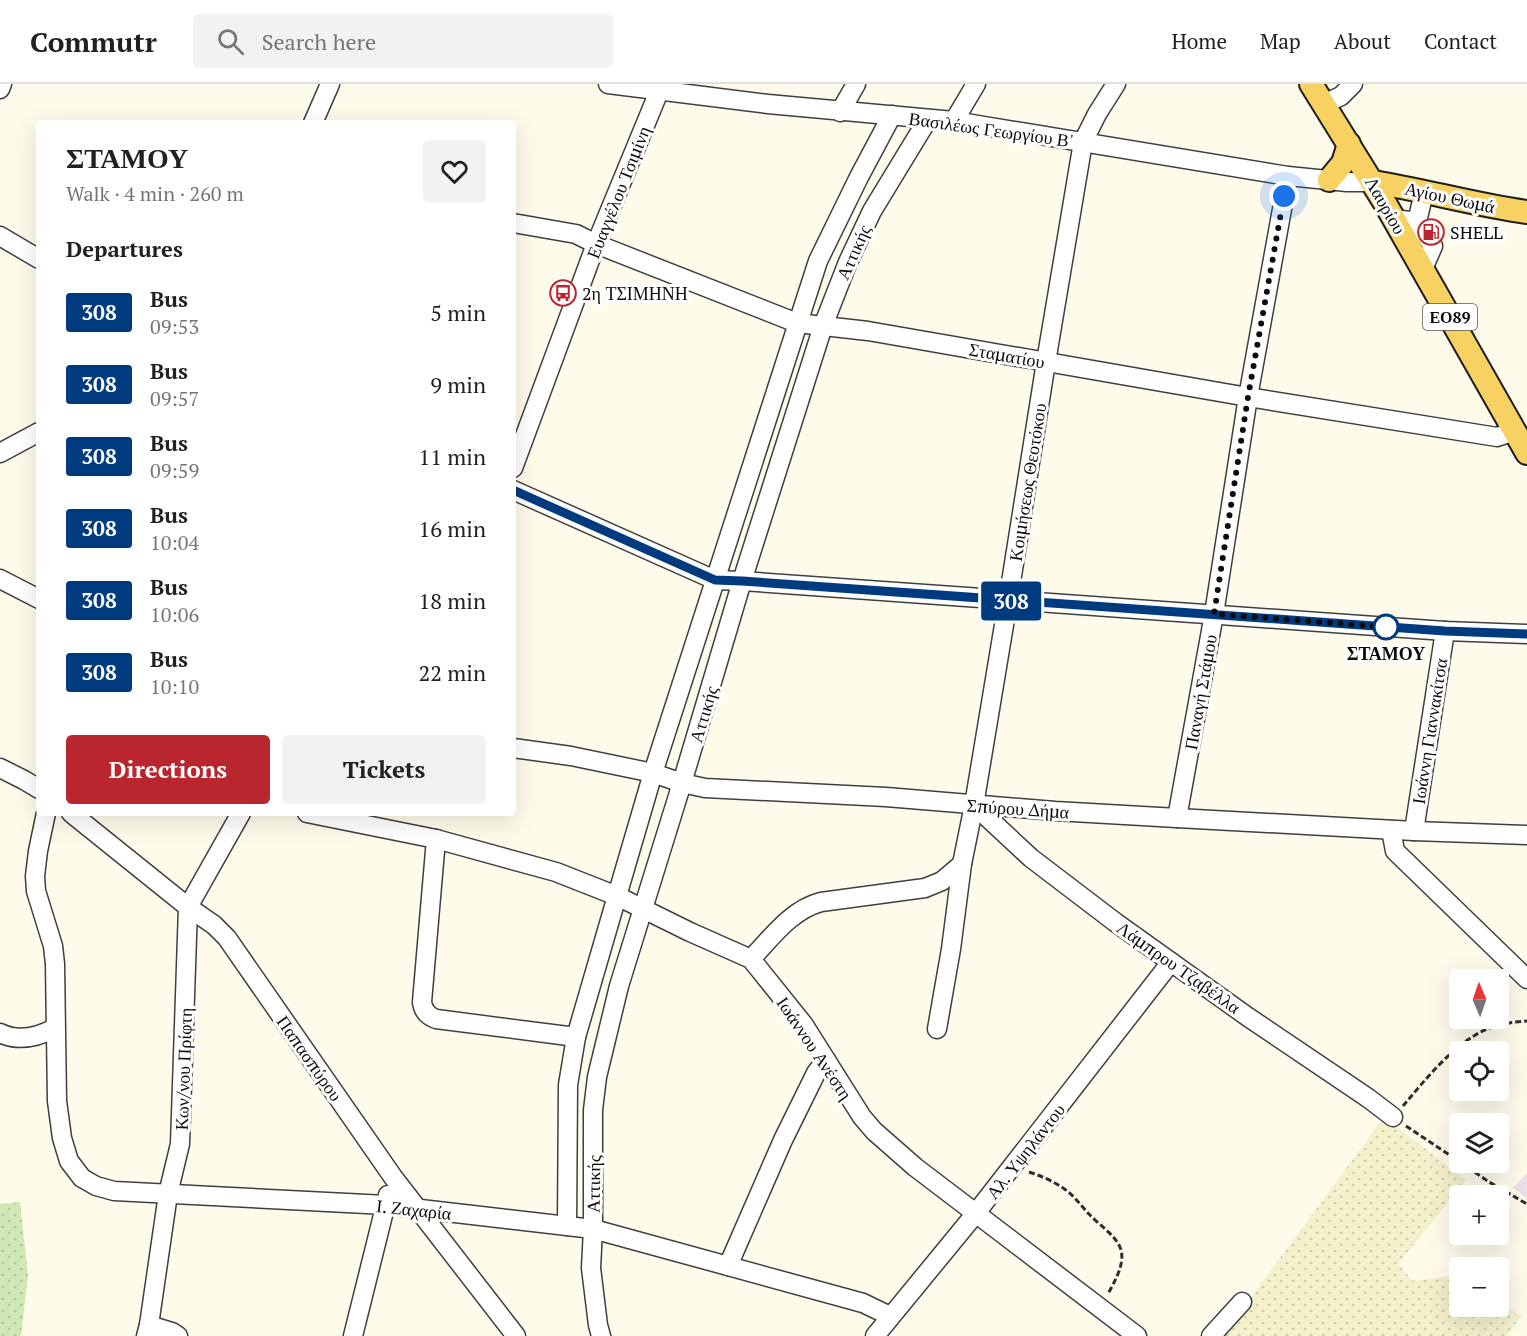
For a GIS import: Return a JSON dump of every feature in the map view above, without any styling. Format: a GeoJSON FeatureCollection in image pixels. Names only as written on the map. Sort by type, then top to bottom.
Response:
{"type":"FeatureCollection","features":[{"type":"Feature","properties":{"kind":"main road","name":"Λαυρίου"},"geometry":{"type":"LineString","coordinates":[[1311,84],[1394,219],[1527,453]]}},
{"type":"Feature","properties":{"kind":"main road"},"geometry":{"type":"LineString","coordinates":[[1329,180],[1343,163],[1349,144]]}},
{"type":"Feature","properties":{"kind":"main road","name":"Αγίου Θωμά"},"geometry":{"type":"LineString","coordinates":[[1372,182],[1527,212]]}},
{"type":"Feature","properties":{"kind":"street"},"geometry":{"type":"LineString","coordinates":[[0,89],[2,84]]}},
{"type":"Feature","properties":{"kind":"street"},"geometry":{"type":"LineString","coordinates":[[314,120],[330,84]]}},
{"type":"Feature","properties":{"kind":"street","name":"Βασιλέως Γεωργίου Β'"},"geometry":{"type":"LineString","coordinates":[[608,84],[661,87],[840,112],[954,122],[1288,176],[1372,182]]}},
{"type":"Feature","properties":{"kind":"street"},"geometry":{"type":"LineString","coordinates":[[840,112],[856,84]]}},
{"type":"Feature","properties":{"kind":"street"},"geometry":{"type":"LineString","coordinates":[[954,122],[976,84]]}},
{"type":"Feature","properties":{"kind":"street","name":"Κοιμήσεως Θεοτόκου"},"geometry":{"type":"LineString","coordinates":[[937,1029],[951,949],[962,864],[974,805],[1083,142],[1096,114],[1116,84]]}},
{"type":"Feature","properties":{"kind":"street"},"geometry":{"type":"LineString","coordinates":[[1323,104],[1341,96],[1353,84]]}},
{"type":"Feature","properties":{"kind":"street","name":"Ευαγγέλου Τσιμίνη"},"geometry":{"type":"LineString","coordinates":[[516,460],[596,244],[661,87]]}},
{"type":"Feature","properties":{"kind":"street","name":"Αττικής"},"geometry":{"type":"LineString","coordinates":[[567,1226],[568,1085],[576,1037],[617,896],[653,773],[818,261],[892,115]]}},
{"type":"Feature","properties":{"kind":"street","name":"Αττικής"},"geometry":{"type":"LineString","coordinates":[[601,1336],[591,1268],[594,1110],[597,1077],[619,986],[742,581],[823,326],[848,262],[872,211],[928,119]]}},
{"type":"Feature","properties":{"kind":"street","name":"Παναγή Στάμου"},"geometry":{"type":"LineString","coordinates":[[1177,818],[1288,176]]}},
{"type":"Feature","properties":{"kind":"street"},"geometry":{"type":"LineString","coordinates":[[1423,269],[1433,246],[1417,222],[1424,192]]}},
{"type":"Feature","properties":{"kind":"street"},"geometry":{"type":"LineString","coordinates":[[1394,219],[1417,222]]}},
{"type":"Feature","properties":{"kind":"street","name":"Σταματίου"},"geometry":{"type":"LineString","coordinates":[[516,224],[576,234],[596,244],[797,323],[868,331],[1248,397],[1497,437],[1515,431]]}},
{"type":"Feature","properties":{"kind":"street"},"geometry":{"type":"LineString","coordinates":[[0,236],[36,257]]}},
{"type":"Feature","properties":{"kind":"street"},"geometry":{"type":"LineString","coordinates":[[0,453],[36,434]]}},
{"type":"Feature","properties":{"kind":"street"},"geometry":{"type":"LineString","coordinates":[[516,491],[715,580],[1445,631],[1527,634]]}},
{"type":"Feature","properties":{"kind":"street"},"geometry":{"type":"LineString","coordinates":[[0,579],[36,597]]}},
{"type":"Feature","properties":{"kind":"street","name":"Ιωάννη Γιαννακίτσα"},"geometry":{"type":"LineString","coordinates":[[1414,831],[1445,631]]}},
{"type":"Feature","properties":{"kind":"street","name":"Σπύρου Δήμα"},"geometry":{"type":"LineString","coordinates":[[516,748],[571,756],[653,773],[705,788],[886,797],[1177,818],[1527,835]]}},
{"type":"Feature","properties":{"kind":"street"},"geometry":{"type":"LineString","coordinates":[[0,768],[36,787]]}},
{"type":"Feature","properties":{"kind":"street","name":"Λάμπρου Τζαβέλλα"},"geometry":{"type":"LineString","coordinates":[[974,805],[1031,858],[1115,922],[1393,1117]]}},
{"type":"Feature","properties":{"kind":"street","name":"Ι. Ζαχαρία"},"geometry":{"type":"LineString","coordinates":[[45,816],[35,876],[36,891],[55,964],[57,1101],[62,1138],[69,1161],[82,1178],[96,1186],[114,1191],[386,1204],[593,1229],[863,1303],[890,1316]]}},
{"type":"Feature","properties":{"kind":"street","name":"Παπασπύρου"},"geometry":{"type":"LineString","coordinates":[[75,816],[188,907],[214,925],[227,938],[393,1178],[516,1336]]}},
{"type":"Feature","properties":{"kind":"street","name":"Κων/νου Πρίφτη"},"geometry":{"type":"LineString","coordinates":[[147,1331],[168,1194],[180,1144],[188,907],[239,816]]}},
{"type":"Feature","properties":{"kind":"street","name":"Ιωάννου Ανέστη"},"geometry":{"type":"LineString","coordinates":[[322,816],[436,839],[556,872],[617,896],[752,959],[804,1025],[862,1117],[874,1131],[915,1167],[1137,1336]]}},
{"type":"Feature","properties":{"kind":"street"},"geometry":{"type":"LineString","coordinates":[[1391,830],[1395,851],[1527,979]]}},
{"type":"Feature","properties":{"kind":"street"},"geometry":{"type":"LineString","coordinates":[[436,839],[422,1002],[425,1011],[436,1018],[576,1037]]}},
{"type":"Feature","properties":{"kind":"street"},"geometry":{"type":"LineString","coordinates":[[752,959],[795,914],[809,905],[926,888],[942,881],[962,864]]}},
{"type":"Feature","properties":{"kind":"street","name":"Αλ. Υψηλάντου"},"geometry":{"type":"LineString","coordinates":[[875,1336],[976,1213],[1172,962]]}},
{"type":"Feature","properties":{"kind":"street"},"geometry":{"type":"LineString","coordinates":[[0,1033],[8,1037],[36,1037],[55,1028]]}},
{"type":"Feature","properties":{"kind":"street"},"geometry":{"type":"LineString","coordinates":[[728,1266],[783,1140],[816,1073],[826,1060]]}},
{"type":"Feature","properties":{"kind":"street"},"geometry":{"type":"LineString","coordinates":[[353,1336],[393,1178]]}},
{"type":"Feature","properties":{"kind":"street"},"geometry":{"type":"LineString","coordinates":[[1211,1336],[1242,1302]]}},
{"type":"Feature","properties":{"kind":"street"},"geometry":{"type":"LineString","coordinates":[[147,1331],[172,1332],[178,1336]]}},
{"type":"Feature","properties":{"kind":"path"},"geometry":{"type":"LineString","coordinates":[[1449,1155],[1393,1117],[1425,1079],[1454,1051],[1476,1034],[1492,1027],[1527,1021]]}},
{"type":"Feature","properties":{"kind":"path"},"geometry":{"type":"LineString","coordinates":[[1010,1170],[1026,1171],[1064,1188],[1091,1217],[1109,1232],[1121,1250],[1121,1268],[1101,1307]]}},
{"type":"Feature","properties":{"kind":"path"},"geometry":{"type":"LineString","coordinates":[[1476,1173],[1527,1203]]}},
{"type":"Feature","properties":{"kind":"shaded area"},"geometry":{"type":"Polygon","coordinates":[[[1384,1117],[1449,1167],[1449,1173],[1457,1173],[1466,1180],[1462,1185],[1449,1185],[1449,1201],[1398,1264],[1413,1281],[1449,1276],[1449,1317],[1509,1317],[1509,1308],[1521,1316],[1507,1336],[1216,1336],[1246,1304],[1384,1117]]]}},
{"type":"Feature","properties":{"kind":"shaded area"},"geometry":{"type":"Polygon","coordinates":[[[1527,1173],[1527,1198],[1513,1188],[1527,1173]]]}},
{"type":"Feature","properties":{"kind":"green space"},"geometry":{"type":"Polygon","coordinates":[[[20,1202],[28,1275],[21,1336],[0,1336],[0,1204],[20,1202]]]}},
{"type":"Feature","properties":{"kind":"bus line","name":"308"},"geometry":{"type":"LineString","coordinates":[[516,491],[715,580],[1445,631],[1527,634]]}},
{"type":"Feature","properties":{"kind":"place","name":"SHELL"},"geometry":{"type":"Point","coordinates":[1431,232]}},
{"type":"Feature","properties":{"kind":"place","name":"2η ΤΣΙΜΗΝΗ"},"geometry":{"type":"Point","coordinates":[563,293]}},
{"type":"Feature","properties":{"kind":"place","name":"ΣΤΑΜΟΥ"},"geometry":{"type":"Point","coordinates":[1386,627]}},
{"type":"Feature","properties":{"kind":"route"},"geometry":{"type":"LineString","coordinates":[[1284,196],[1248,397],[1214,614],[1386,627]]}}]}
